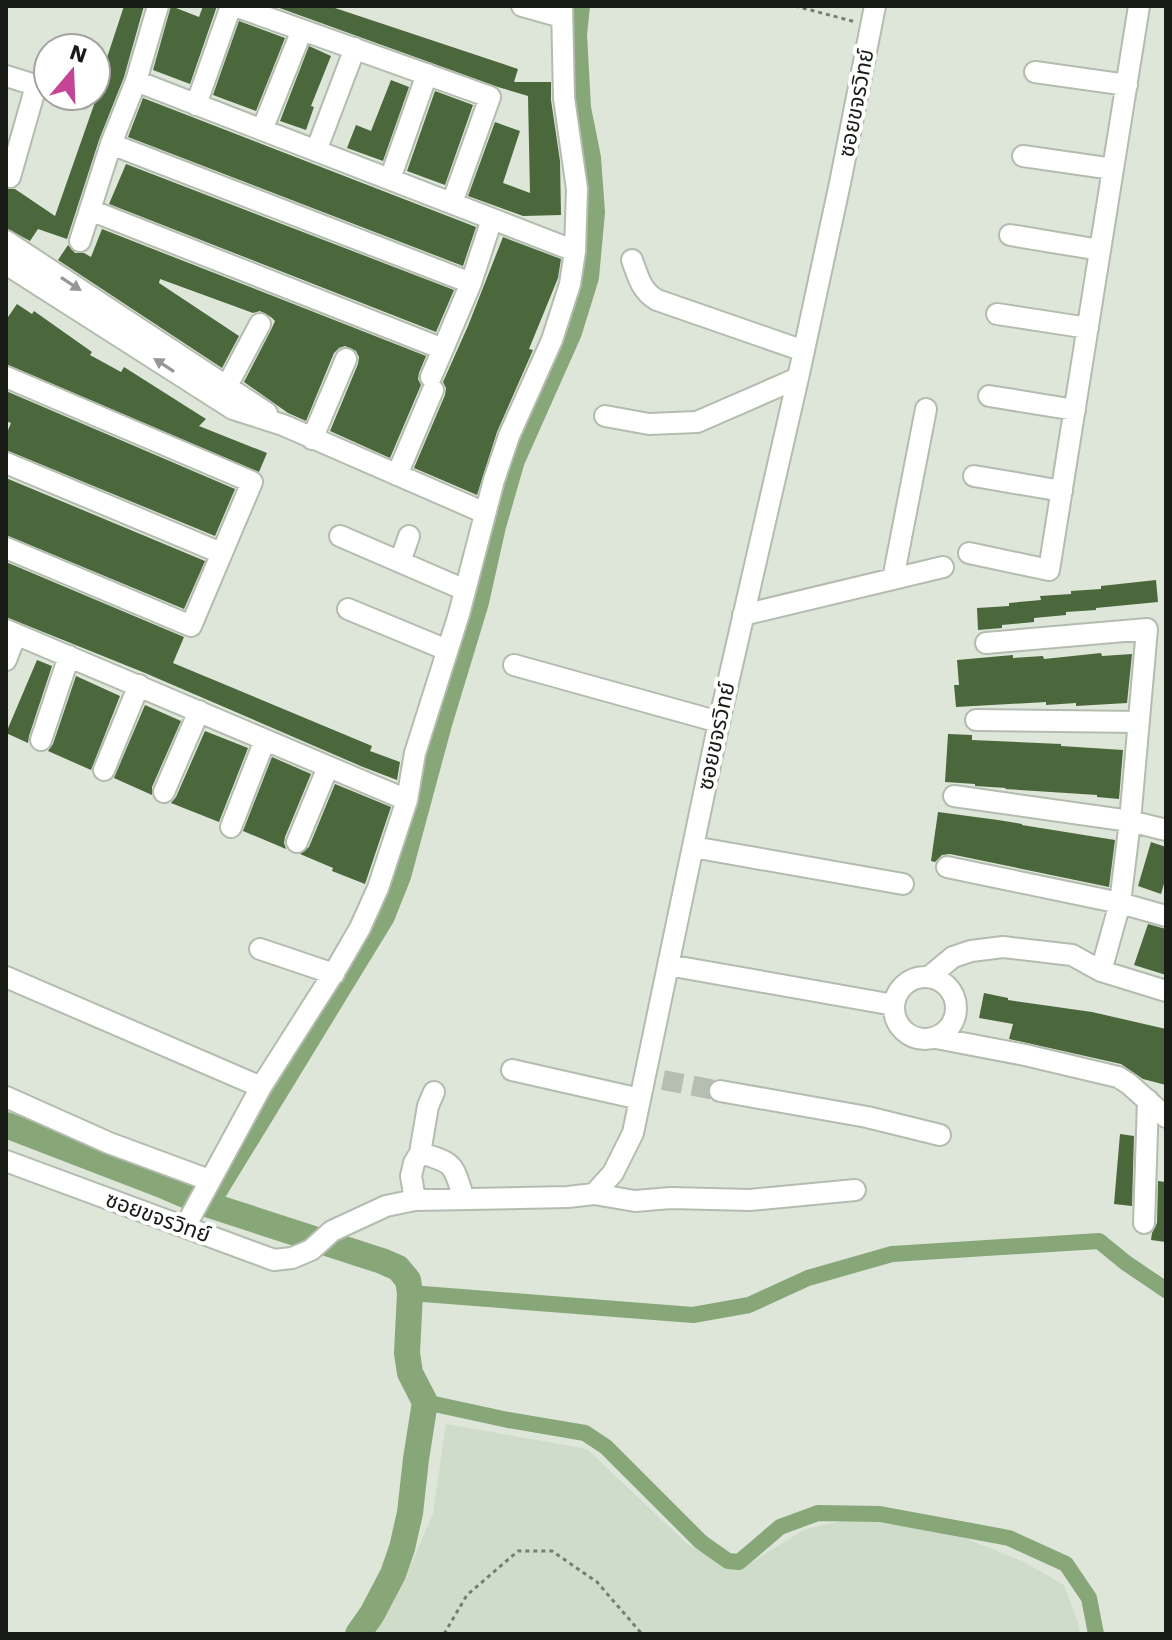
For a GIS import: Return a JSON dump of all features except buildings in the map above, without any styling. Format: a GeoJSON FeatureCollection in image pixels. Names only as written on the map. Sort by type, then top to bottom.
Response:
{"type":"FeatureCollection","features":[{"type":"Feature","properties":{"kind":"street"},"geometry":{"type":"LineString","coordinates":[[80,241],[111,144],[136,81],[158,6]]}},
{"type":"Feature","properties":{"kind":"street"},"geometry":{"type":"LineString","coordinates":[[196,105],[233,6],[490,97],[452,203]]}},
{"type":"Feature","properties":{"kind":"street"},"geometry":{"type":"LineString","coordinates":[[188,1221],[261,1087],[334,974],[378,888],[407,800],[415,753],[465,590],[494,480],[509,436],[552,340],[570,284],[575,251],[577,189],[564,98],[562,11],[522,6]]}},
{"type":"Feature","properties":{"kind":"street"},"geometry":{"type":"LineString","coordinates":[[969,553],[1049,570],[1139,6]]}},
{"type":"Feature","properties":{"kind":"street","name":"ซอยขจรวิทย์"},"geometry":{"type":"LineString","coordinates":[[594,1194],[613,1173],[633,1133],[640,1099],[654,1078],[668,965],[719,722],[804,351],[873,16]]}},
{"type":"Feature","properties":{"kind":"street"},"geometry":{"type":"LineString","coordinates":[[262,130],[302,30]]}},
{"type":"Feature","properties":{"kind":"street"},"geometry":{"type":"LineString","coordinates":[[316,151],[355,48]]}},
{"type":"Feature","properties":{"kind":"street"},"geometry":{"type":"LineString","coordinates":[[1035,72],[1127,85]]}},
{"type":"Feature","properties":{"kind":"street"},"geometry":{"type":"LineString","coordinates":[[390,179],[427,74]]}},
{"type":"Feature","properties":{"kind":"street"},"geometry":{"type":"LineString","coordinates":[[6,76],[32,85]]}},
{"type":"Feature","properties":{"kind":"street"},"geometry":{"type":"LineString","coordinates":[[136,81],[575,251]]}},
{"type":"Feature","properties":{"kind":"street"},"geometry":{"type":"LineString","coordinates":[[10,177],[33,112]]}},
{"type":"Feature","properties":{"kind":"street"},"geometry":{"type":"LineString","coordinates":[[111,144],[471,283]]}},
{"type":"Feature","properties":{"kind":"street"},"geometry":{"type":"LineString","coordinates":[[1023,156],[1113,169]]}},
{"type":"Feature","properties":{"kind":"street"},"geometry":{"type":"LineString","coordinates":[[90,210],[443,349]]}},
{"type":"Feature","properties":{"kind":"street"},"geometry":{"type":"LineString","coordinates":[[397,475],[471,283],[492,219]]}},
{"type":"Feature","properties":{"kind":"street"},"geometry":{"type":"LineString","coordinates":[[1010,235],[1100,250]]}},
{"type":"Feature","properties":{"kind":"street"},"geometry":{"type":"LineString","coordinates":[[6,241],[283,425]]}},
{"type":"Feature","properties":{"kind":"street"},"geometry":{"type":"LineString","coordinates":[[632,260],[649,296],[804,351]]}},
{"type":"Feature","properties":{"kind":"street"},"geometry":{"type":"LineString","coordinates":[[6,264],[233,409],[283,425],[485,513]]}},
{"type":"Feature","properties":{"kind":"street"},"geometry":{"type":"LineString","coordinates":[[997,314],[1088,328]]}},
{"type":"Feature","properties":{"kind":"street"},"geometry":{"type":"LineString","coordinates":[[227,386],[260,324]]}},
{"type":"Feature","properties":{"kind":"street"},"geometry":{"type":"LineString","coordinates":[[312,439],[346,359]]}},
{"type":"Feature","properties":{"kind":"street"},"geometry":{"type":"LineString","coordinates":[[6,377],[252,482],[191,626],[6,548]]}},
{"type":"Feature","properties":{"kind":"street"},"geometry":{"type":"LineString","coordinates":[[605,416],[649,424],[697,422],[798,378]]}},
{"type":"Feature","properties":{"kind":"street"},"geometry":{"type":"LineString","coordinates":[[989,396],[1075,410]]}},
{"type":"Feature","properties":{"kind":"street"},"geometry":{"type":"LineString","coordinates":[[893,579],[926,409]]}},
{"type":"Feature","properties":{"kind":"street"},"geometry":{"type":"LineString","coordinates":[[6,463],[221,553]]}},
{"type":"Feature","properties":{"kind":"street"},"geometry":{"type":"LineString","coordinates":[[974,476],[1062,491]]}},
{"type":"Feature","properties":{"kind":"street"},"geometry":{"type":"LineString","coordinates":[[340,536],[465,590]]}},
{"type":"Feature","properties":{"kind":"street"},"geometry":{"type":"LineString","coordinates":[[400,562],[409,536]]}},
{"type":"Feature","properties":{"kind":"street"},"geometry":{"type":"LineString","coordinates":[[743,615],[943,567]]}},
{"type":"Feature","properties":{"kind":"street"},"geometry":{"type":"LineString","coordinates":[[348,609],[447,650]]}},
{"type":"Feature","properties":{"kind":"street"},"geometry":{"type":"LineString","coordinates":[[986,643],[1147,629],[1120,903],[1101,971]]}},
{"type":"Feature","properties":{"kind":"street"},"geometry":{"type":"LineString","coordinates":[[6,660],[11,632],[407,800]]}},
{"type":"Feature","properties":{"kind":"street"},"geometry":{"type":"LineString","coordinates":[[41,740],[69,656]]}},
{"type":"Feature","properties":{"kind":"street"},"geometry":{"type":"LineString","coordinates":[[514,665],[719,722]]}},
{"type":"Feature","properties":{"kind":"street"},"geometry":{"type":"LineString","coordinates":[[104,770],[139,685]]}},
{"type":"Feature","properties":{"kind":"street"},"geometry":{"type":"LineString","coordinates":[[164,792],[199,711]]}},
{"type":"Feature","properties":{"kind":"street"},"geometry":{"type":"LineString","coordinates":[[976,720],[1139,722]]}},
{"type":"Feature","properties":{"kind":"street"},"geometry":{"type":"LineString","coordinates":[[231,827],[265,740]]}},
{"type":"Feature","properties":{"kind":"street"},"geometry":{"type":"LineString","coordinates":[[297,842],[328,767]]}},
{"type":"Feature","properties":{"kind":"street"},"geometry":{"type":"LineString","coordinates":[[954,796],[1130,821],[1166,830]]}},
{"type":"Feature","properties":{"kind":"street"},"geometry":{"type":"LineString","coordinates":[[693,847],[903,884]]}},
{"type":"Feature","properties":{"kind":"street"},"geometry":{"type":"LineString","coordinates":[[947,867],[1120,903],[1166,916]]}},
{"type":"Feature","properties":{"kind":"street"},"geometry":{"type":"LineString","coordinates":[[929,977],[953,957],[995,947],[1072,955],[1101,971],[1166,991]]}},
{"type":"Feature","properties":{"kind":"street"},"geometry":{"type":"LineString","coordinates":[[260,949],[334,974]]}},
{"type":"Feature","properties":{"kind":"street"},"geometry":{"type":"LineString","coordinates":[[668,965],[894,1005]]}},
{"type":"Feature","properties":{"kind":"street"},"geometry":{"type":"LineString","coordinates":[[6,977],[261,1087]]}},
{"type":"Feature","properties":{"kind":"street"},"geometry":{"type":"LineString","coordinates":[[936,1038],[946,1033],[952,1024],[956,1004],[947,985],[929,977],[919,977],[902,987],[894,1005],[898,1024],[915,1038],[936,1038],[1025,1055],[1118,1077],[1161,1111],[1144,1223]]}},
{"type":"Feature","properties":{"kind":"street"},"geometry":{"type":"LineString","coordinates":[[512,1070],[640,1099]]}},
{"type":"Feature","properties":{"kind":"street"},"geometry":{"type":"LineString","coordinates":[[720,1091],[867,1117],[940,1135]]}},
{"type":"Feature","properties":{"kind":"street"},"geometry":{"type":"LineString","coordinates":[[434,1092],[428,1106],[420,1153],[411,1176],[415,1200],[594,1194],[635,1201],[699,1198],[750,1200],[855,1190]]}},
{"type":"Feature","properties":{"kind":"street"},"geometry":{"type":"LineString","coordinates":[[6,1097],[109,1143],[209,1180]]}},
{"type":"Feature","properties":{"kind":"street"},"geometry":{"type":"LineString","coordinates":[[420,1153],[454,1167],[464,1199]]}},
{"type":"Feature","properties":{"kind":"street","name":"ซอยขจรวิทย์"},"geometry":{"type":"LineString","coordinates":[[6,1161],[188,1221],[274,1260],[292,1258],[311,1250],[332,1231],[386,1206],[415,1200]]}},
{"type":"Feature","properties":{"kind":"path"},"geometry":{"type":"LineString","coordinates":[[795,6],[873,16]]}},
{"type":"Feature","properties":{"kind":"path"},"geometry":{"type":"LineString","coordinates":[[444,1634],[467,1595],[518,1551],[552,1551],[597,1582],[642,1634]]}},
{"type":"Feature","properties":{"kind":"shaded area"},"geometry":{"type":"Polygon","coordinates":[[[446,1424],[587,1449],[686,1543],[730,1569],[752,1562],[805,1529],[860,1517],[957,1535],[1022,1561],[1064,1585],[1080,1634],[374,1634],[433,1514],[446,1424]]]}},
{"type":"Feature","properties":{"kind":"waterway"},"geometry":{"type":"LineString","coordinates":[[206,1204],[382,916],[398,876],[476,602],[512,460],[569,332],[586,277],[592,212],[588,158],[578,108],[574,34],[577,6]]}},
{"type":"Feature","properties":{"kind":"waterway"},"geometry":{"type":"LineString","coordinates":[[6,1125],[206,1204],[382,1261],[398,1268],[408,1280],[407,1353],[410,1373],[425,1402],[410,1513],[393,1574],[358,1634]]}},
{"type":"Feature","properties":{"kind":"waterway"},"geometry":{"type":"LineString","coordinates":[[410,1293],[693,1315],[749,1305],[808,1278],[892,1254],[1099,1241],[1166,1290]]}},
{"type":"Feature","properties":{"kind":"waterway"},"geometry":{"type":"LineString","coordinates":[[425,1402],[585,1433],[606,1447],[701,1542],[728,1561],[739,1562],[780,1527],[818,1513],[880,1514],[1009,1538],[1066,1564],[1089,1598],[1096,1634]]}},
{"type":"Feature","properties":{"kind":"tunnel"},"geometry":{"type":"LineString","coordinates":[[663,1080],[720,1091]]}}]}
